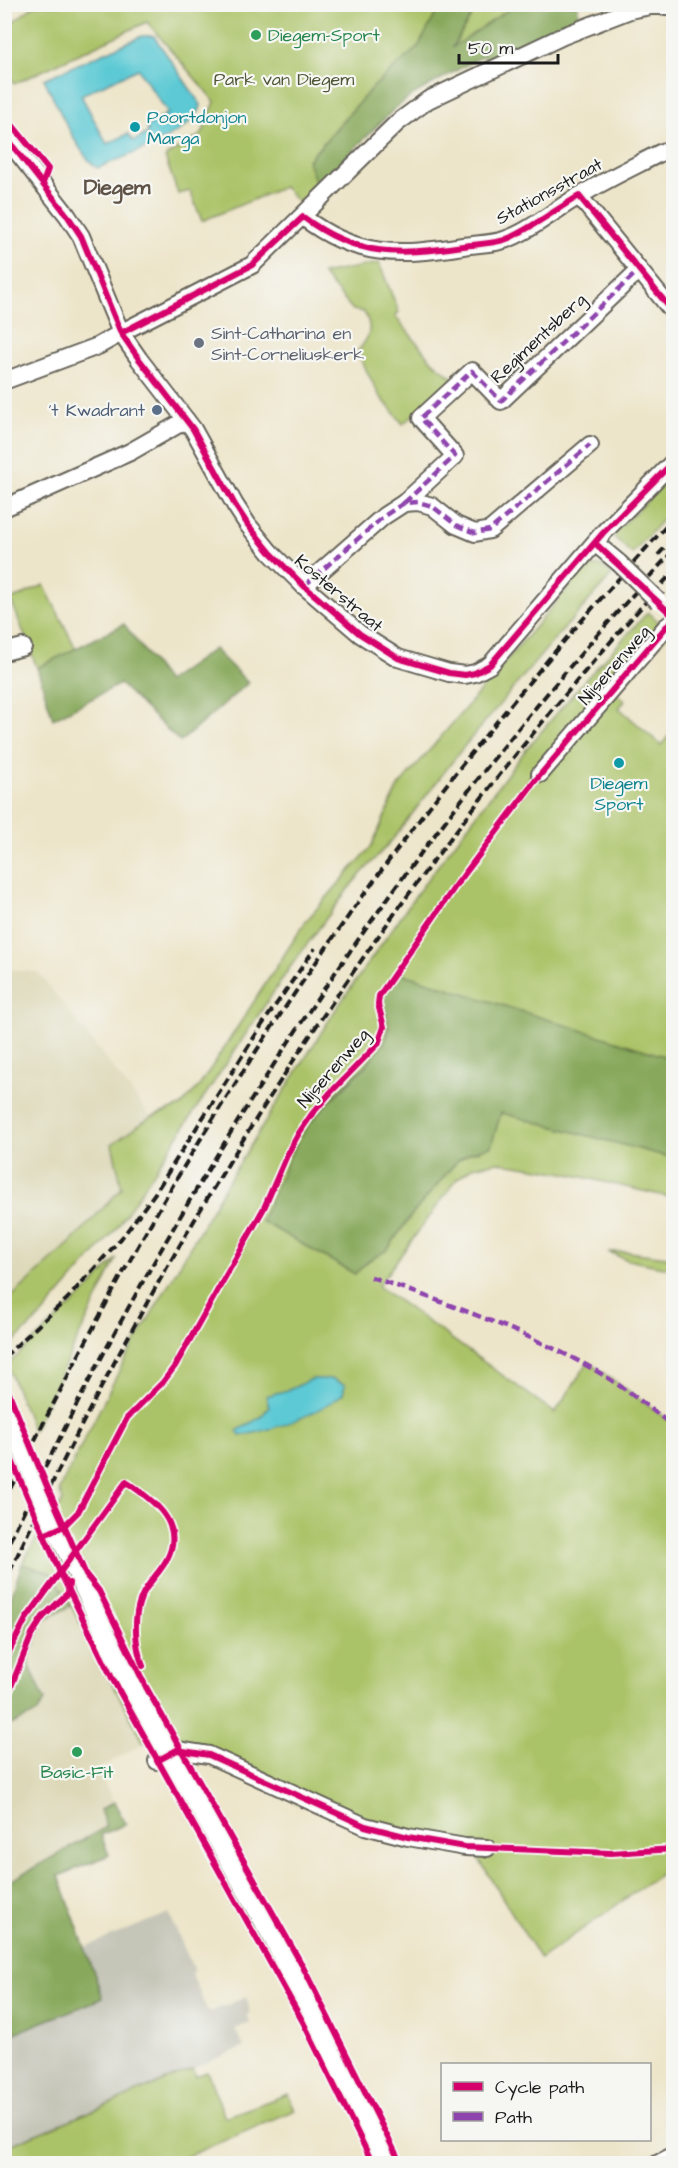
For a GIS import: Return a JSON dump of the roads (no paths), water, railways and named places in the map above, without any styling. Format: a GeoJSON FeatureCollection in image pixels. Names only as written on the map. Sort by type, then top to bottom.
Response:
{"type":"FeatureCollection","features":[{"type":"Feature","properties":{"kind":"main road"},"geometry":{"type":"LineString","coordinates":[[10,1416],[49,1511],[163,1757],[273,1936],[387,2163]]}},
{"type":"Feature","properties":{"kind":"street"},"geometry":{"type":"LineString","coordinates":[[4,381],[98,346],[252,265],[397,123],[428,100],[563,36],[632,7],[674,6]]}},
{"type":"Feature","properties":{"kind":"street","name":"Kosterstraat"},"geometry":{"type":"LineString","coordinates":[[4,135],[68,215],[81,236],[121,333],[186,420],[248,525],[270,552],[304,586],[360,634],[398,658],[449,673],[475,674],[490,665],[595,543]]}},
{"type":"Feature","properties":{"kind":"street","name":"Stationsstraat"},"geometry":{"type":"LineString","coordinates":[[303,217],[317,228],[343,241],[382,252],[402,253],[444,249],[504,240],[579,196],[660,153],[674,148]]}},
{"type":"Feature","properties":{"kind":"street"},"geometry":{"type":"LineString","coordinates":[[579,196],[674,313]]}},
{"type":"Feature","properties":{"kind":"street","name":"Regimentsberg"},"geometry":{"type":"LineString","coordinates":[[304,586],[384,516],[404,503],[455,456],[421,418],[472,371],[501,401],[639,270]]}},
{"type":"Feature","properties":{"kind":"street"},"geometry":{"type":"LineString","coordinates":[[4,508],[130,452],[186,420]]}},
{"type":"Feature","properties":{"kind":"street"},"geometry":{"type":"LineString","coordinates":[[404,503],[418,502],[432,506],[456,525],[475,533],[490,530],[590,445]]}},
{"type":"Feature","properties":{"kind":"street"},"geometry":{"type":"LineString","coordinates":[[674,461],[595,543],[619,563],[674,617]]}},
{"type":"Feature","properties":{"kind":"street","name":"Nijserenweg"},"geometry":{"type":"LineString","coordinates":[[540,774],[666,627],[674,621]]}},
{"type":"Feature","properties":{"kind":"street"},"geometry":{"type":"LineString","coordinates":[[4,652],[23,647]]}},
{"type":"Feature","properties":{"kind":"street"},"geometry":{"type":"LineString","coordinates":[[163,1757],[177,1750],[209,1755],[365,1827],[465,1847],[487,1848]]}},
{"type":"Feature","properties":{"kind":"street"},"geometry":{"type":"LineString","coordinates":[[657,2163],[674,2155]]}},
{"type":"Feature","properties":{"kind":"water"},"geometry":{"type":"Polygon","coordinates":[[[142,36],[154,36],[201,105],[187,125],[173,134],[140,151],[98,168],[91,163],[76,142],[44,79],[142,36]],[[138,69],[81,95],[107,144],[128,134],[134,141],[148,133],[147,126],[168,113],[138,69]]]}},
{"type":"Feature","properties":{"kind":"water"},"geometry":{"type":"Polygon","coordinates":[[[312,1379],[333,1379],[345,1385],[343,1394],[294,1421],[240,1436],[237,1431],[261,1417],[269,1407],[266,1396],[291,1389],[312,1379]]]}},
{"type":"Feature","properties":{"kind":"railway"},"geometry":{"type":"LineString","coordinates":[[4,1501],[153,1219],[208,1127],[313,966],[426,811],[485,736],[609,589],[674,518]]}},
{"type":"Feature","properties":{"kind":"railway"},"geometry":{"type":"LineString","coordinates":[[658,555],[674,538]]}},
{"type":"Feature","properties":{"kind":"railway"},"geometry":{"type":"LineString","coordinates":[[4,1553],[70,1417],[142,1284],[218,1153],[300,1025],[386,901],[477,780],[573,663],[674,550]]}},
{"type":"Feature","properties":{"kind":"railway"},"geometry":{"type":"LineString","coordinates":[[4,1584],[71,1447],[142,1312],[218,1180],[300,1051],[386,926],[477,804],[573,685],[674,571]]}},
{"type":"Feature","properties":{"kind":"railway"},"geometry":{"type":"LineString","coordinates":[[4,1357],[67,1299],[124,1235],[155,1193],[262,1025],[315,948]]}},
{"type":"Feature","properties":{"kind":"place","name":"Diegem-Sport"},"geometry":{"type":"Point","coordinates":[256,35]}},
{"type":"Feature","properties":{"kind":"place","name":"Poortdonjon Marga"},"geometry":{"type":"Point","coordinates":[135,127]}},
{"type":"Feature","properties":{"kind":"place","name":"Sint-Catharina en Sint-Corneliuskerk"},"geometry":{"type":"Point","coordinates":[199,343]}},
{"type":"Feature","properties":{"kind":"place","name":"'t Kwadrant"},"geometry":{"type":"Point","coordinates":[157,410]}},
{"type":"Feature","properties":{"kind":"place","name":"Diegem Sport"},"geometry":{"type":"Point","coordinates":[619,763]}},
{"type":"Feature","properties":{"kind":"place","name":"Basic-Fit"},"geometry":{"type":"Point","coordinates":[77,1752]}},
{"type":"Feature","properties":{"kind":"district","name":"Diegem"},"geometry":{"type":"Point","coordinates":[117,187]}},
{"type":"Feature","properties":{"kind":"park label","name":"Park van Diegem"},"geometry":{"type":"Point","coordinates":[284,79]}}]}
